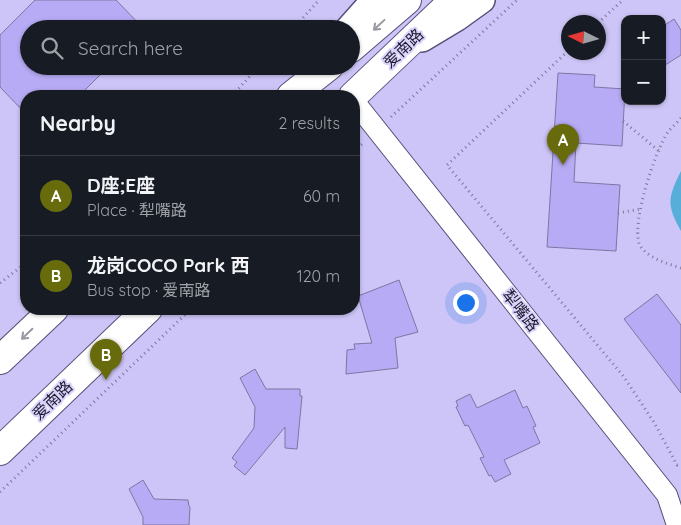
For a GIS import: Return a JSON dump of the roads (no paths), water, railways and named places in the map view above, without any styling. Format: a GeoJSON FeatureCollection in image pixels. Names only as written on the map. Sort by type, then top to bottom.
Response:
{"type":"FeatureCollection","features":[{"type":"Feature","properties":{"kind":"main road","name":"爱南路"},"geometry":{"type":"LineString","coordinates":[[360,40],[406,0]]}},
{"type":"Feature","properties":{"kind":"main road","name":"爱南路"},"geometry":{"type":"LineString","coordinates":[[359,90],[454,0]]}},
{"type":"Feature","properties":{"kind":"main road"},"geometry":{"type":"LineString","coordinates":[[299,90],[318,75]]}},
{"type":"Feature","properties":{"kind":"main road"},"geometry":{"type":"LineString","coordinates":[[0,360],[48,315]]}},
{"type":"Feature","properties":{"kind":"main road","name":"爱南路"},"geometry":{"type":"LineString","coordinates":[[0,451],[142,315]]}},
{"type":"Feature","properties":{"kind":"street"},"geometry":{"type":"LineString","coordinates":[[356,20],[374,0]]}},
{"type":"Feature","properties":{"kind":"street"},"geometry":{"type":"LineString","coordinates":[[398,52],[457,18],[482,0]]}},
{"type":"Feature","properties":{"kind":"street"},"geometry":{"type":"LineString","coordinates":[[297,90],[310,75]]}},
{"type":"Feature","properties":{"kind":"street","name":"犁嘴路"},"geometry":{"type":"LineString","coordinates":[[360,108],[674,493],[677,525]]}},
{"type":"Feature","properties":{"kind":"water"},"geometry":{"type":"Polygon","coordinates":[[[681,171],[681,231],[673,214],[670,201],[673,188],[681,171]]]}},
{"type":"Feature","properties":{"kind":"place","name":"D座;E座"},"geometry":{"type":"Point","coordinates":[563,165]}},
{"type":"Feature","properties":{"kind":"place","name":"龙岗COCO Park 西"},"geometry":{"type":"Point","coordinates":[106,380]}}]}
